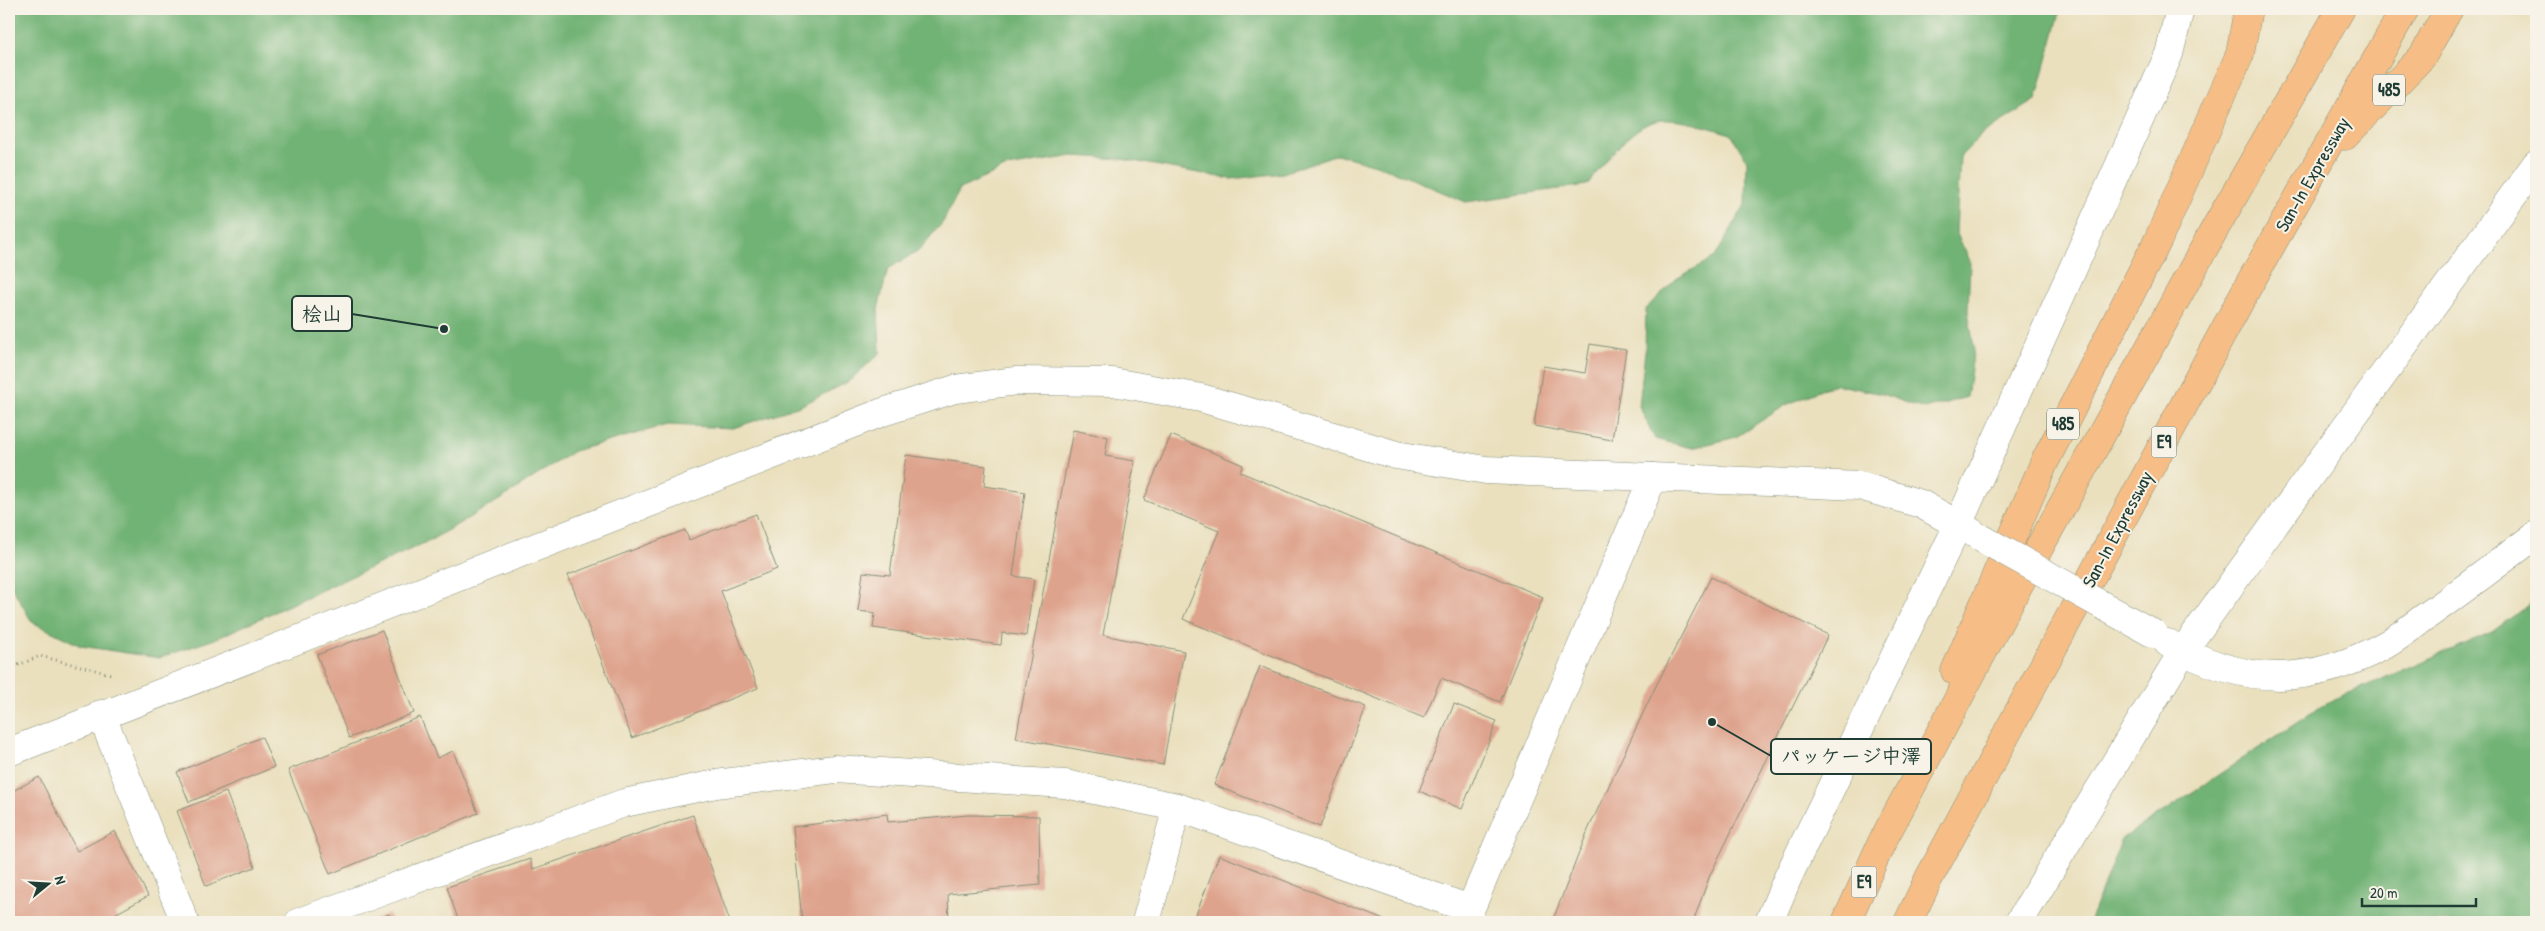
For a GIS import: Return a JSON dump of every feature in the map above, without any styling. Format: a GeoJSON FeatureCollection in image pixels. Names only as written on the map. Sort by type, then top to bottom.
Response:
{"type":"FeatureCollection","features":[{"type":"Feature","properties":{"kind":"highway","name":"485"},"geometry":{"type":"LineString","coordinates":[[1882,842],[2044,463],[2158,240],[2240,54],[2248,9]]}},
{"type":"Feature","properties":{"kind":"highway","name":"E9"},"geometry":{"type":"LineString","coordinates":[[1846,922],[1882,842],[2050,529],[2213,232],[2341,9]]}},
{"type":"Feature","properties":{"kind":"highway","name":"San-In Expressway"},"geometry":{"type":"LineString","coordinates":[[1908,922],[1929,878],[2205,366],[2405,9]]}},
{"type":"Feature","properties":{"kind":"highway","name":"485"},"geometry":{"type":"LineString","coordinates":[[2318,164],[2422,57],[2449,9]]}},
{"type":"Feature","properties":{"kind":"street"},"geometry":{"type":"LineString","coordinates":[[1769,922],[1788,877],[1958,525],[2169,54],[2180,9]]}},
{"type":"Feature","properties":{"kind":"street"},"geometry":{"type":"LineString","coordinates":[[2019,922],[2183,651],[2536,164]]}},
{"type":"Feature","properties":{"kind":"street"},"geometry":{"type":"LineString","coordinates":[[9,752],[140,699],[883,412],[955,389],[1016,382],[1113,382],[1201,398],[1396,454],[1486,470],[1860,486],[1921,504],[2183,651],[2231,670],[2269,677],[2306,675],[2344,665],[2387,644],[2536,535]]}},
{"type":"Feature","properties":{"kind":"street"},"geometry":{"type":"LineString","coordinates":[[299,922],[624,803],[736,782],[835,769],[1064,784],[1177,807],[1467,916],[1653,477]]}},
{"type":"Feature","properties":{"kind":"street"},"geometry":{"type":"LineString","coordinates":[[102,714],[185,922]]}},
{"type":"Feature","properties":{"kind":"street"},"geometry":{"type":"LineString","coordinates":[[1146,922],[1177,807]]}},
{"type":"Feature","properties":{"kind":"path"},"geometry":{"type":"LineString","coordinates":[[9,670],[40,656],[133,680],[140,699]]}},
{"type":"Feature","properties":{"kind":"green space"},"geometry":{"type":"Polygon","coordinates":[[[9,9],[2061,9],[2036,100],[1982,134],[1960,157],[1956,232],[1970,261],[1968,311],[1974,348],[1967,397],[1924,409],[1882,394],[1835,384],[1786,405],[1736,437],[1692,448],[1655,439],[1639,406],[1645,351],[1646,309],[1676,279],[1715,257],[1746,203],[1747,161],[1731,134],[1707,127],[1674,120],[1654,121],[1632,134],[1612,154],[1587,185],[1466,202],[1383,167],[1337,154],[1283,173],[1231,179],[1122,159],[1073,156],[1007,167],[960,189],[943,222],[919,250],[888,269],[878,309],[880,353],[848,382],[800,406],[733,428],[667,425],[574,451],[501,499],[431,540],[215,639],[159,658],[81,646],[32,622],[9,582],[9,9]]]}},
{"type":"Feature","properties":{"kind":"green space"},"geometry":{"type":"Polygon","coordinates":[[[2536,599],[2536,922],[2089,922],[2122,839],[2328,702],[2492,632],[2536,599]]]}},
{"type":"Feature","properties":{"kind":"building"},"geometry":{"type":"Polygon","coordinates":[[[1590,344],[1626,350],[1612,440],[1534,426],[1543,366],[1585,373],[1590,344]]]}},
{"type":"Feature","properties":{"kind":"building"},"geometry":{"type":"Polygon","coordinates":[[[1073,430],[1108,437],[1105,456],[1135,461],[1103,635],[1184,651],[1163,765],[1016,738],[1073,430]]]}},
{"type":"Feature","properties":{"kind":"building"},"geometry":{"type":"Polygon","coordinates":[[[1171,435],[1243,465],[1240,472],[1543,597],[1500,702],[1441,678],[1424,718],[1183,619],[1219,531],[1144,500],[1171,435]]]}},
{"type":"Feature","properties":{"kind":"building"},"geometry":{"type":"Polygon","coordinates":[[[906,455],[986,466],[984,486],[1025,492],[1013,576],[1034,579],[1026,636],[1002,633],[1001,645],[873,628],[875,613],[858,611],[863,572],[890,575],[906,455]]]}},
{"type":"Feature","properties":{"kind":"building"},"geometry":{"type":"Polygon","coordinates":[[[756,514],[777,569],[721,591],[758,688],[632,738],[568,575],[685,530],[689,540],[756,514]]]}},
{"type":"Feature","properties":{"kind":"building"},"geometry":{"type":"Polygon","coordinates":[[[1711,577],[1828,635],[1710,875],[1693,922],[1552,922],[1588,830],[1653,692],[1711,577]]]}},
{"type":"Feature","properties":{"kind":"building"},"geometry":{"type":"Polygon","coordinates":[[[382,630],[414,713],[349,738],[317,655],[382,630]]]}},
{"type":"Feature","properties":{"kind":"building"},"geometry":{"type":"Polygon","coordinates":[[[1260,666],[1366,707],[1320,827],[1214,785],[1260,666]]]}},
{"type":"Feature","properties":{"kind":"building"},"geometry":{"type":"Polygon","coordinates":[[[1454,704],[1497,721],[1462,809],[1419,791],[1454,704]]]}},
{"type":"Feature","properties":{"kind":"building"},"geometry":{"type":"Polygon","coordinates":[[[420,717],[437,758],[453,751],[478,813],[330,874],[288,770],[420,717]]]}},
{"type":"Feature","properties":{"kind":"building"},"geometry":{"type":"Polygon","coordinates":[[[262,737],[274,767],[189,802],[177,772],[262,737]]]}},
{"type":"Feature","properties":{"kind":"building"},"geometry":{"type":"Polygon","coordinates":[[[39,777],[77,851],[115,831],[148,896],[115,914],[119,922],[9,922],[9,793],[39,777]]]}},
{"type":"Feature","properties":{"kind":"building"},"geometry":{"type":"Polygon","coordinates":[[[226,792],[255,867],[206,886],[177,811],[226,792]]]}},
{"type":"Feature","properties":{"kind":"building"},"geometry":{"type":"Polygon","coordinates":[[[887,814],[888,822],[968,815],[1039,816],[1040,885],[948,894],[949,922],[802,922],[793,827],[887,814]]]}},
{"type":"Feature","properties":{"kind":"building"},"geometry":{"type":"Polygon","coordinates":[[[693,815],[730,922],[459,922],[447,887],[530,859],[533,869],[693,815]]]}},
{"type":"Feature","properties":{"kind":"building"},"geometry":{"type":"Polygon","coordinates":[[[1219,855],[1389,922],[1193,922],[1219,855]]]}},
{"type":"Feature","properties":{"kind":"building"},"geometry":{"type":"Polygon","coordinates":[[[389,914],[392,922],[369,922],[389,914]]]}},
{"type":"Feature","properties":{"kind":"place","name":"桧山"},"geometry":{"type":"Point","coordinates":[444,329]}},
{"type":"Feature","properties":{"kind":"place","name":"パッケージ中澤"},"geometry":{"type":"Point","coordinates":[1712,722]}}]}
